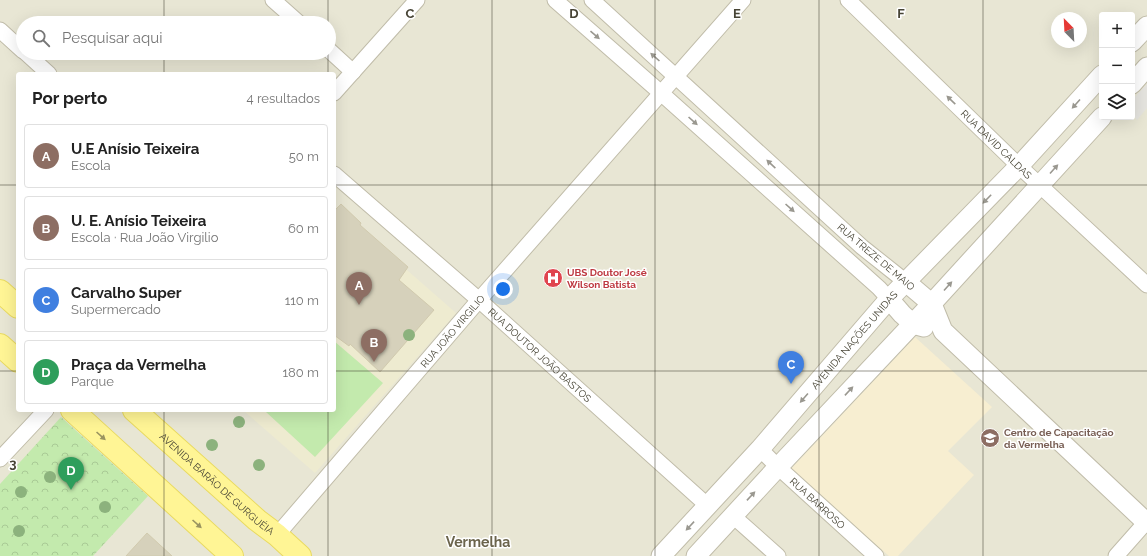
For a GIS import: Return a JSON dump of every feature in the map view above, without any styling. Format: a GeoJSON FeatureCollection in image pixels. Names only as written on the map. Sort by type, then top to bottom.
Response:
{"type":"FeatureCollection","features":[{"type":"Feature","properties":{"kind":"main road"},"geometry":{"type":"LineString","coordinates":[[0,291],[16,305]]}},
{"type":"Feature","properties":{"kind":"main road"},"geometry":{"type":"LineString","coordinates":[[0,345],[16,359]]}},
{"type":"Feature","properties":{"kind":"main road"},"geometry":{"type":"LineString","coordinates":[[74,412],[232,556]]}},
{"type":"Feature","properties":{"kind":"main road","name":"AVENIDA BARÃO DE GURGUÉIA"},"geometry":{"type":"LineString","coordinates":[[136,412],[257,520],[277,535],[300,556]]}},
{"type":"Feature","properties":{"kind":"street"},"geometry":{"type":"LineString","coordinates":[[273,0],[291,16]]}},
{"type":"Feature","properties":{"kind":"street"},"geometry":{"type":"LineString","coordinates":[[336,91],[417,0]]}},
{"type":"Feature","properties":{"kind":"street","name":"RUA TREZE DE MAIO"},"geometry":{"type":"LineString","coordinates":[[555,0],[662,93],[879,288],[912,324]]}},
{"type":"Feature","properties":{"kind":"street","name":"RUA TREZE DE MAIO"},"geometry":{"type":"LineString","coordinates":[[592,0],[862,247],[932,304],[943,331],[1147,522]]}},
{"type":"Feature","properties":{"kind":"street","name":"RUA JOÃO VIRGILIO"},"geometry":{"type":"LineString","coordinates":[[277,535],[479,300],[744,0]]}},
{"type":"Feature","properties":{"kind":"street","name":"RUA DAVID CALDAS"},"geometry":{"type":"LineString","coordinates":[[848,0],[1018,166],[1147,285]]}},
{"type":"Feature","properties":{"kind":"street"},"geometry":{"type":"LineString","coordinates":[[1135,39],[1147,26]]}},
{"type":"Feature","properties":{"kind":"street"},"geometry":{"type":"LineString","coordinates":[[0,30],[16,45]]}},
{"type":"Feature","properties":{"kind":"street"},"geometry":{"type":"LineString","coordinates":[[336,56],[353,72]]}},
{"type":"Feature","properties":{"kind":"street"},"geometry":{"type":"LineString","coordinates":[[34,60],[47,72]]}},
{"type":"Feature","properties":{"kind":"street"},"geometry":{"type":"LineString","coordinates":[[1135,81],[1147,67]]}},
{"type":"Feature","properties":{"kind":"street","name":"AVENIDA NAÇÕES UNIDAS"},"geometry":{"type":"LineString","coordinates":[[661,556],[760,449],[889,299],[1018,166],[1099,78]]}},
{"type":"Feature","properties":{"kind":"street"},"geometry":{"type":"LineString","coordinates":[[696,556],[932,304],[1099,120]]}},
{"type":"Feature","properties":{"kind":"street","name":"RUA DOUTOR JOÃO BASTOS"},"geometry":{"type":"LineString","coordinates":[[336,176],[479,300],[708,506]]}},
{"type":"Feature","properties":{"kind":"street"},"geometry":{"type":"LineString","coordinates":[[912,324],[943,331]]}},
{"type":"Feature","properties":{"kind":"street"},"geometry":{"type":"LineString","coordinates":[[0,459],[44,412]]}},
{"type":"Feature","properties":{"kind":"street","name":"RUA BARROSO"},"geometry":{"type":"LineString","coordinates":[[760,449],[876,556]]}},
{"type":"Feature","properties":{"kind":"street"},"geometry":{"type":"LineString","coordinates":[[733,516],[778,556]]}},
{"type":"Feature","properties":{"kind":"street"},"geometry":{"type":"LineString","coordinates":[[1116,556],[1147,522]]}},
{"type":"Feature","properties":{"kind":"shaded area","name":"Vermelha"},"geometry":{"type":"Polygon","coordinates":[[[0,0],[1147,0],[1147,556],[0,556],[0,0]]]}},
{"type":"Feature","properties":{"kind":"shaded area"},"geometry":{"type":"Polygon","coordinates":[[[1147,84],[1147,108],[1137,120],[1135,118],[1135,97],[1147,84]]]}},
{"type":"Feature","properties":{"kind":"shaded area"},"geometry":{"type":"Polygon","coordinates":[[[336,208],[456,313],[315,473],[245,412],[336,412],[336,208]]]}},
{"type":"Feature","properties":{"kind":"shaded area"},"geometry":{"type":"Polygon","coordinates":[[[915,337],[992,407],[948,451],[974,475],[898,556],[889,556],[790,470],[915,337]]]}},
{"type":"Feature","properties":{"kind":"green space"},"geometry":{"type":"Polygon","coordinates":[[[336,343],[383,383],[315,457],[266,412],[336,412],[336,343]]]}},
{"type":"Feature","properties":{"kind":"green space"},"geometry":{"type":"Polygon","coordinates":[[[61,417],[148,496],[93,556],[0,556],[0,484],[61,417]]]}},
{"type":"Feature","properties":{"kind":"building"},"geometry":{"type":"Polygon","coordinates":[[[341,204],[361,223],[360,225],[408,267],[399,280],[434,310],[380,372],[350,344],[349,346],[336,336],[336,209],[341,204]]]}},
{"type":"Feature","properties":{"kind":"building"},"geometry":{"type":"Polygon","coordinates":[[[147,533],[172,556],[126,556],[147,533]]]}},
{"type":"Feature","properties":{"kind":"place","name":"UBS Doutor José Wilson Batista"},"geometry":{"type":"Point","coordinates":[553,278]}},
{"type":"Feature","properties":{"kind":"place","name":"U.E Anísio Teixeira"},"geometry":{"type":"Point","coordinates":[359,305]}},
{"type":"Feature","properties":{"kind":"place","name":"U. E. Anísio Teixeira"},"geometry":{"type":"Point","coordinates":[374,362]}},
{"type":"Feature","properties":{"kind":"place","name":"Carvalho Super"},"geometry":{"type":"Point","coordinates":[791,384]}},
{"type":"Feature","properties":{"kind":"place","name":"Centro de Capacitação da Vermelha"},"geometry":{"type":"Point","coordinates":[990,438]}},
{"type":"Feature","properties":{"kind":"place","name":"Praça da Vermelha"},"geometry":{"type":"Point","coordinates":[71,490]}},
{"type":"Feature","properties":{"kind":"district","name":"Vermelha"},"geometry":{"type":"Point","coordinates":[478,542]}}]}
